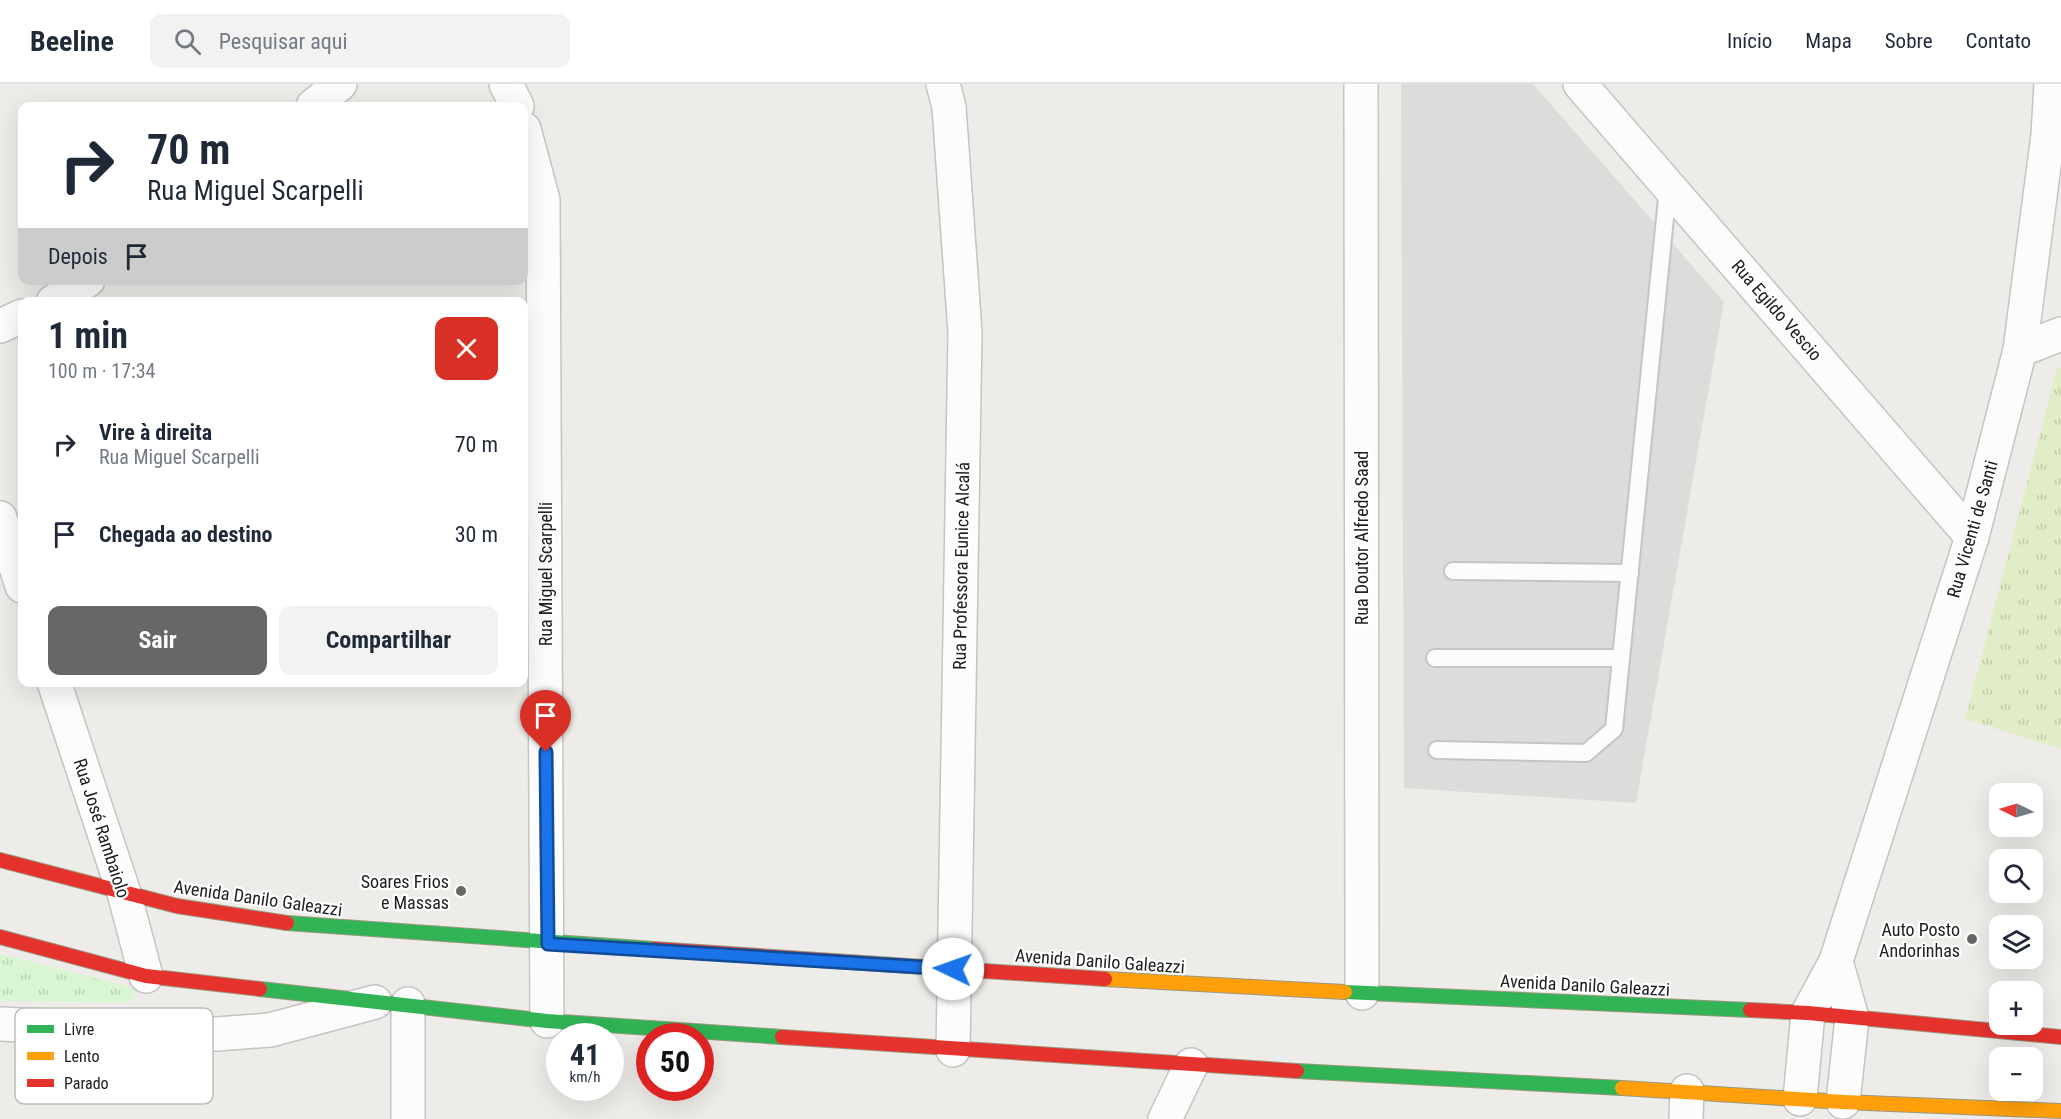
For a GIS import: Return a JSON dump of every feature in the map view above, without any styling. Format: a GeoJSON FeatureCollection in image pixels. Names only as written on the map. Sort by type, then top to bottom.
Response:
{"type":"FeatureCollection","features":[{"type":"Feature","properties":{"kind":"main road","name":"Avenida Danilo Galeazzi"},"geometry":{"type":"LineString","coordinates":[[0,860],[177,906],[303,926],[1161,983],[1808,1013],[2061,1037]]}},
{"type":"Feature","properties":{"kind":"main road"},"geometry":{"type":"LineString","coordinates":[[0,937],[146,976],[394,1002],[547,1021],[1191,1065],[1686,1105],[1800,1099],[2061,1111]]}},
{"type":"Feature","properties":{"kind":"main road"},"geometry":{"type":"LineString","coordinates":[[1991,1109],[2012,1119]]}},
{"type":"Feature","properties":{"kind":"street"},"geometry":{"type":"LineString","coordinates":[[318,102],[340,84]]}},
{"type":"Feature","properties":{"kind":"street"},"geometry":{"type":"LineString","coordinates":[[506,84],[515,102]]}},
{"type":"Feature","properties":{"kind":"street","name":"Rua Professora Eunice Alcalá"},"geometry":{"type":"LineString","coordinates":[[943,84],[950,107],[965,332],[952,1050]]}},
{"type":"Feature","properties":{"kind":"street","name":"Rua Doutor Alfredo Saad"},"geometry":{"type":"LineString","coordinates":[[1361,84],[1362,993]]}},
{"type":"Feature","properties":{"kind":"street","name":"Rua Egildo Vescio"},"geometry":{"type":"LineString","coordinates":[[1580,84],[1972,537]]}},
{"type":"Feature","properties":{"kind":"street","name":"Rua Vicenti de Santi"},"geometry":{"type":"LineString","coordinates":[[1800,1099],[1808,1013],[1836,962],[1972,537],[2020,350],[2055,140],[2051,84]]}},
{"type":"Feature","properties":{"kind":"street","name":"Rua Miguel Scarpelli"},"geometry":{"type":"LineString","coordinates":[[528,144],[543,200],[547,1021]]}},
{"type":"Feature","properties":{"kind":"street"},"geometry":{"type":"LineString","coordinates":[[61,297],[80,285]]}},
{"type":"Feature","properties":{"kind":"street"},"geometry":{"type":"LineString","coordinates":[[0,326],[18,318]]}},
{"type":"Feature","properties":{"kind":"street"},"geometry":{"type":"LineString","coordinates":[[2020,350],[2061,334]]}},
{"type":"Feature","properties":{"kind":"street"},"geometry":{"type":"LineString","coordinates":[[0,518],[18,574]]}},
{"type":"Feature","properties":{"kind":"street","name":"Rua José Rambaiolo"},"geometry":{"type":"LineString","coordinates":[[56,687],[124,893],[146,976]]}},
{"type":"Feature","properties":{"kind":"street"},"geometry":{"type":"LineString","coordinates":[[1836,962],[1852,1018],[1843,1102]]}},
{"type":"Feature","properties":{"kind":"street"},"geometry":{"type":"LineString","coordinates":[[213,1034],[270,1030],[394,1002],[408,1119]]}},
{"type":"Feature","properties":{"kind":"street"},"geometry":{"type":"LineString","coordinates":[[0,1024],[15,1025]]}},
{"type":"Feature","properties":{"kind":"street"},"geometry":{"type":"LineString","coordinates":[[1165,1119],[1191,1065]]}},
{"type":"Feature","properties":{"kind":"lane"},"geometry":{"type":"LineString","coordinates":[[1437,750],[1586,753],[1614,729],[1668,184]]}},
{"type":"Feature","properties":{"kind":"lane"},"geometry":{"type":"LineString","coordinates":[[1453,572],[1630,573]]}},
{"type":"Feature","properties":{"kind":"lane"},"geometry":{"type":"LineString","coordinates":[[1435,658],[1621,658]]}},
{"type":"Feature","properties":{"kind":"shaded area"},"geometry":{"type":"Polygon","coordinates":[[[1401,84],[1533,84],[1724,302],[1636,803],[1404,788],[1401,84]]]}},
{"type":"Feature","properties":{"kind":"green space"},"geometry":{"type":"Polygon","coordinates":[[[2061,368],[2061,749],[1965,719],[2057,369],[2061,368]]]}},
{"type":"Feature","properties":{"kind":"green space"},"geometry":{"type":"Polygon","coordinates":[[[0,954],[138,989],[130,1003],[0,1001],[0,954]]]}},
{"type":"Feature","properties":{"kind":"traffic: fast"},"geometry":{"type":"LineString","coordinates":[[287,923],[654,949]]}},
{"type":"Feature","properties":{"kind":"traffic: fast"},"geometry":{"type":"LineString","coordinates":[[260,989],[547,1021],[782,1037]]}},
{"type":"Feature","properties":{"kind":"traffic: fast"},"geometry":{"type":"LineString","coordinates":[[1345,992],[1750,1010]]}},
{"type":"Feature","properties":{"kind":"traffic: fast"},"geometry":{"type":"LineString","coordinates":[[1297,1071],[1622,1088]]}},
{"type":"Feature","properties":{"kind":"traffic: slow"},"geometry":{"type":"LineString","coordinates":[[1105,979],[1345,992]]}},
{"type":"Feature","properties":{"kind":"traffic: slow"},"geometry":{"type":"LineString","coordinates":[[1622,1088],[1843,1102],[2061,1111]]}},
{"type":"Feature","properties":{"kind":"traffic: jam"},"geometry":{"type":"LineString","coordinates":[[0,860],[177,906],[287,923]]}},
{"type":"Feature","properties":{"kind":"traffic: jam"},"geometry":{"type":"LineString","coordinates":[[0,937],[146,976],[260,989]]}},
{"type":"Feature","properties":{"kind":"traffic: jam"},"geometry":{"type":"LineString","coordinates":[[654,949],[1105,979]]}},
{"type":"Feature","properties":{"kind":"traffic: jam"},"geometry":{"type":"LineString","coordinates":[[1750,1010],[1808,1013],[2061,1037]]}},
{"type":"Feature","properties":{"kind":"traffic: jam"},"geometry":{"type":"LineString","coordinates":[[782,1037],[1297,1071]]}},
{"type":"Feature","properties":{"kind":"place","name":"Soares Frios e Massas"},"geometry":{"type":"Point","coordinates":[461,891]}},
{"type":"Feature","properties":{"kind":"place","name":"Auto Posto Andorinhas"},"geometry":{"type":"Point","coordinates":[1972,939]}},
{"type":"Feature","properties":{"kind":"route"},"geometry":{"type":"LineString","coordinates":[[546,752],[548,944],[953,969]]}}]}
